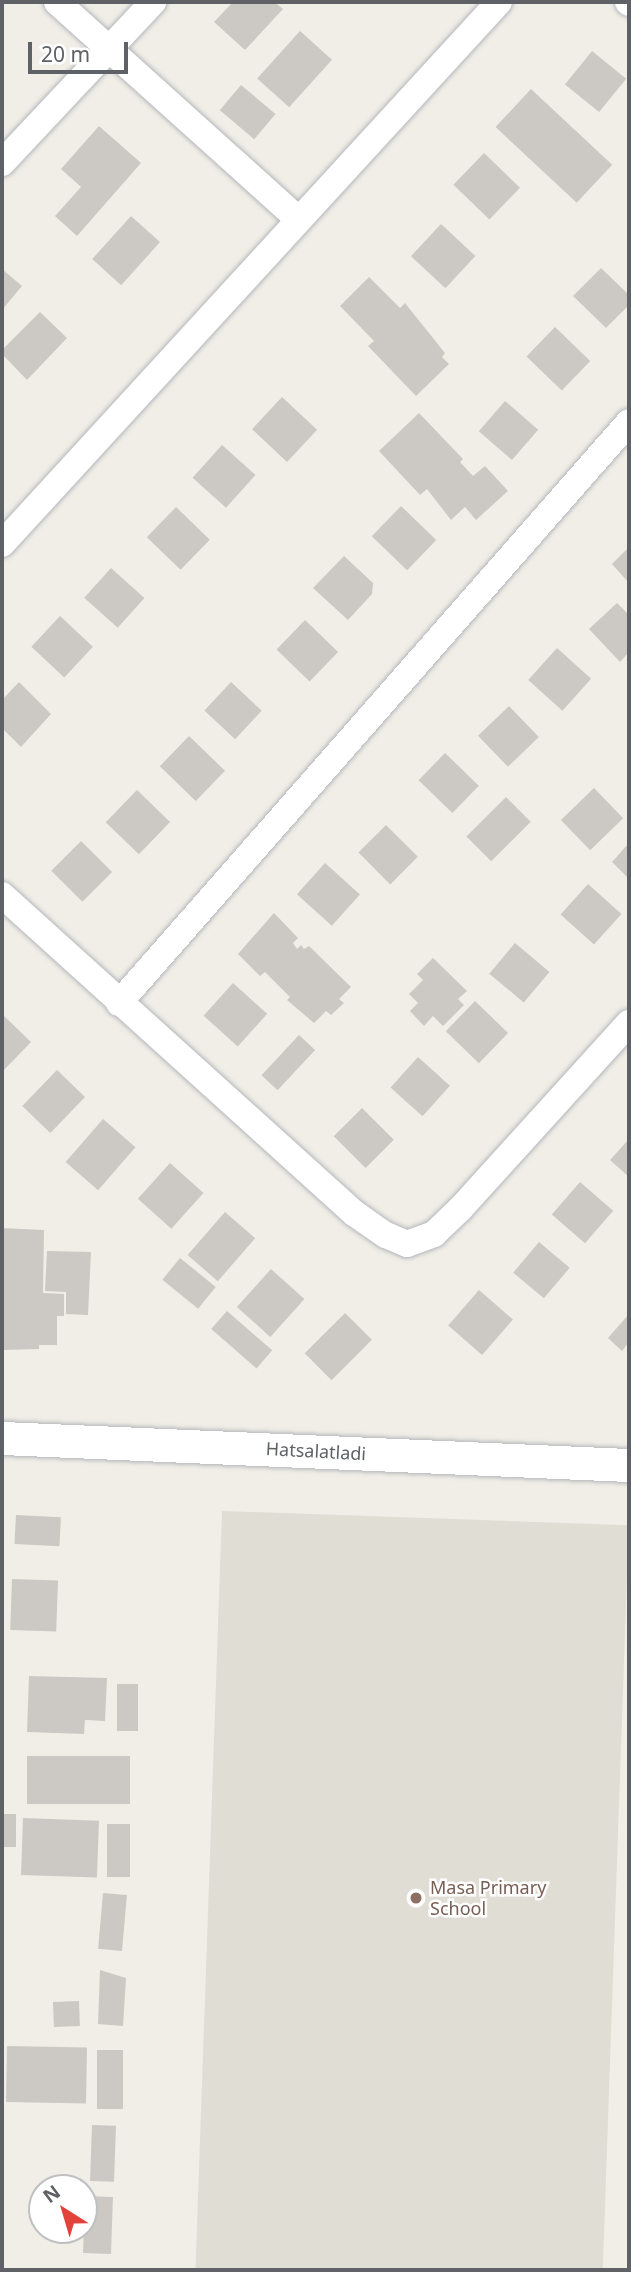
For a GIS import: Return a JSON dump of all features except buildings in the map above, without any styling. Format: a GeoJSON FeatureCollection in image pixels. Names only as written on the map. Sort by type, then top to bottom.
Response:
{"type":"FeatureCollection","features":[{"type":"Feature","properties":{"kind":"street"},"geometry":{"type":"LineString","coordinates":[[57,2],[298,219]]}},
{"type":"Feature","properties":{"kind":"street"},"geometry":{"type":"LineString","coordinates":[[2,163],[153,2]]}},
{"type":"Feature","properties":{"kind":"street"},"geometry":{"type":"LineString","coordinates":[[2,544],[499,2]]}},
{"type":"Feature","properties":{"kind":"street"},"geometry":{"type":"LineString","coordinates":[[119,1003],[629,422]]}},
{"type":"Feature","properties":{"kind":"street"},"geometry":{"type":"LineString","coordinates":[[2,895],[354,1213],[386,1235],[407,1244],[434,1234],[461,1208],[629,1023]]}},
{"type":"Feature","properties":{"kind":"street","name":"Hatsalatladi"},"geometry":{"type":"LineString","coordinates":[[2,1438],[629,1465]]}},
{"type":"Feature","properties":{"kind":"shaded area","name":"Masa Primary School"},"geometry":{"type":"Polygon","coordinates":[[[222,1511],[629,1525],[603,2270],[195,2270],[222,1511]]]}},
{"type":"Feature","properties":{"kind":"place","name":"Masa Primary School"},"geometry":{"type":"Point","coordinates":[416,1898]}}]}
